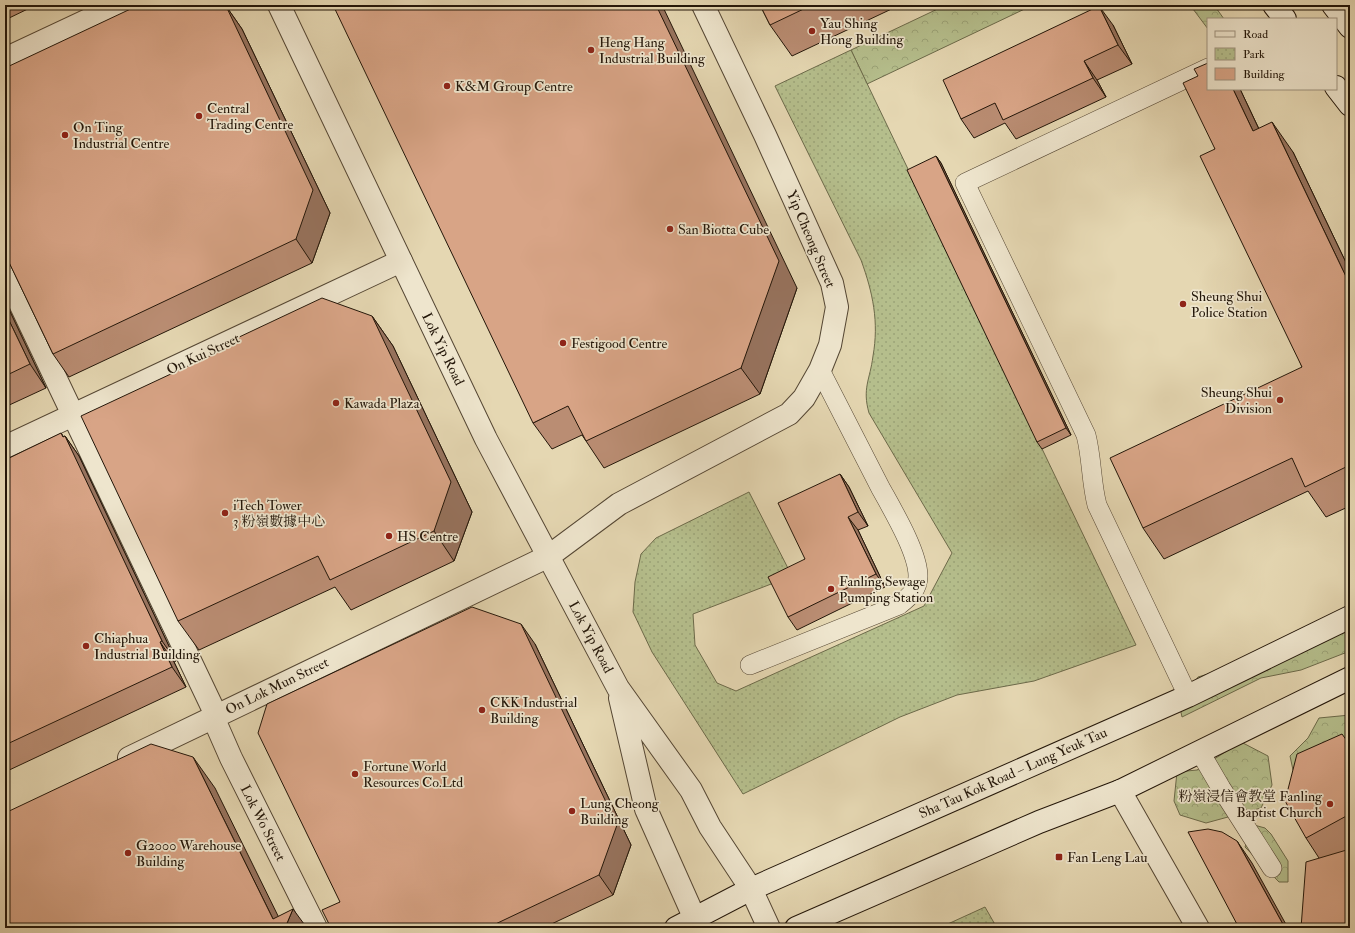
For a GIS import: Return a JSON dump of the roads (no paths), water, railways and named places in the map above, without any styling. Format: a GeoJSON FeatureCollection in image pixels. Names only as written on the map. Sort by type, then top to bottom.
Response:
{"type":"FeatureCollection","features":[{"type":"Feature","properties":{"kind":"street"},"geometry":{"type":"LineString","coordinates":[[5,59],[120,5]]}},
{"type":"Feature","properties":{"kind":"street","name":"Lok Yip Road"},"geometry":{"type":"LineString","coordinates":[[280,5],[486,439],[618,688],[690,790],[710,828],[751,888],[769,928]]}},
{"type":"Feature","properties":{"kind":"street","name":"Yip Cheong Street"},"geometry":{"type":"LineString","coordinates":[[549,556],[619,504],[789,414],[804,398],[820,370],[830,345],[837,307],[832,283],[765,135],[703,5]]}},
{"type":"Feature","properties":{"kind":"street"},"geometry":{"type":"LineString","coordinates":[[1274,5],[1284,18]]}},
{"type":"Feature","properties":{"kind":"street"},"geometry":{"type":"LineString","coordinates":[[1333,5],[1350,27]]}},
{"type":"Feature","properties":{"kind":"street"},"geometry":{"type":"LineString","coordinates":[[1337,88],[1350,105]]}},
{"type":"Feature","properties":{"kind":"street","name":"On Kui Street"},"geometry":{"type":"LineString","coordinates":[[5,447],[401,261]]}},
{"type":"Feature","properties":{"kind":"street","name":"Lok Wo Street"},"geometry":{"type":"LineString","coordinates":[[5,272],[215,716],[231,758],[316,928]]}},
{"type":"Feature","properties":{"kind":"street","name":"On Lok Mun Street"},"geometry":{"type":"LineString","coordinates":[[113,765],[549,556]]}},
{"type":"Feature","properties":{"kind":"street","name":"Sha Tau Kok Road – Lung Yeuk Tau"},"geometry":{"type":"LineString","coordinates":[[690,925],[751,888],[1188,696],[1350,617]]}},
{"type":"Feature","properties":{"kind":"street"},"geometry":{"type":"LineString","coordinates":[[796,928],[1039,822],[1120,791],[1350,678]]}},
{"type":"Feature","properties":{"kind":"street","name":"Lok Yip Road"},"geometry":{"type":"LineString","coordinates":[[618,688],[646,809],[690,925]]}},
{"type":"Feature","properties":{"kind":"street"},"geometry":{"type":"LineString","coordinates":[[1120,791],[1198,928]]}},
{"type":"Feature","properties":{"kind":"lane"},"geometry":{"type":"LineString","coordinates":[[1188,696],[1097,505],[1092,481],[1090,451],[1086,436],[965,183],[1207,68]]}},
{"type":"Feature","properties":{"kind":"lane"},"geometry":{"type":"LineString","coordinates":[[750,665],[899,605],[911,596],[916,586],[918,577],[917,563],[901,526],[820,370]]}},
{"type":"Feature","properties":{"kind":"lane"},"geometry":{"type":"LineString","coordinates":[[1200,752],[1272,868]]}},
{"type":"Feature","properties":{"kind":"place","name":"Yau Shing Hong Building"},"geometry":{"type":"Point","coordinates":[812,31]}},
{"type":"Feature","properties":{"kind":"place","name":"Heng Hang Industrial Building"},"geometry":{"type":"Point","coordinates":[591,50]}},
{"type":"Feature","properties":{"kind":"place","name":"K&M Group Centre"},"geometry":{"type":"Point","coordinates":[447,86]}},
{"type":"Feature","properties":{"kind":"place","name":"Central Trading Centre"},"geometry":{"type":"Point","coordinates":[199,116]}},
{"type":"Feature","properties":{"kind":"place","name":"On Ting Industrial Centre"},"geometry":{"type":"Point","coordinates":[65,135]}},
{"type":"Feature","properties":{"kind":"place","name":"San Biotta Cube"},"geometry":{"type":"Point","coordinates":[670,229]}},
{"type":"Feature","properties":{"kind":"place","name":"Sheung Shui Police Station"},"geometry":{"type":"Point","coordinates":[1183,304]}},
{"type":"Feature","properties":{"kind":"place","name":"Festigood Centre"},"geometry":{"type":"Point","coordinates":[563,343]}},
{"type":"Feature","properties":{"kind":"place","name":"Sheung Shui Division"},"geometry":{"type":"Point","coordinates":[1280,400]}},
{"type":"Feature","properties":{"kind":"place","name":"Kawada Plaza"},"geometry":{"type":"Point","coordinates":[336,403]}},
{"type":"Feature","properties":{"kind":"place","name":"iTech Tower 3 粉嶺數據中心"},"geometry":{"type":"Point","coordinates":[225,513]}},
{"type":"Feature","properties":{"kind":"place","name":"HS Centre"},"geometry":{"type":"Point","coordinates":[389,536]}},
{"type":"Feature","properties":{"kind":"place","name":"Fanling Sewage Pumping Station"},"geometry":{"type":"Point","coordinates":[831,589]}},
{"type":"Feature","properties":{"kind":"place","name":"Chiaphua Industrial Building"},"geometry":{"type":"Point","coordinates":[86,646]}},
{"type":"Feature","properties":{"kind":"place","name":"CKK Industrial Building"},"geometry":{"type":"Point","coordinates":[482,710]}},
{"type":"Feature","properties":{"kind":"place","name":"Fortune World Resources Co.Ltd"},"geometry":{"type":"Point","coordinates":[355,774]}},
{"type":"Feature","properties":{"kind":"place","name":"粉嶺浸信會教堂 Fanling Baptist Church"},"geometry":{"type":"Point","coordinates":[1330,804]}},
{"type":"Feature","properties":{"kind":"place","name":"Lung Cheong Building"},"geometry":{"type":"Point","coordinates":[572,811]}},
{"type":"Feature","properties":{"kind":"place","name":"G2000 Warehouse Building"},"geometry":{"type":"Point","coordinates":[128,853]}},
{"type":"Feature","properties":{"kind":"place","name":"Fan Leng Lau"},"geometry":{"type":"Point","coordinates":[1059,857]}}]}
